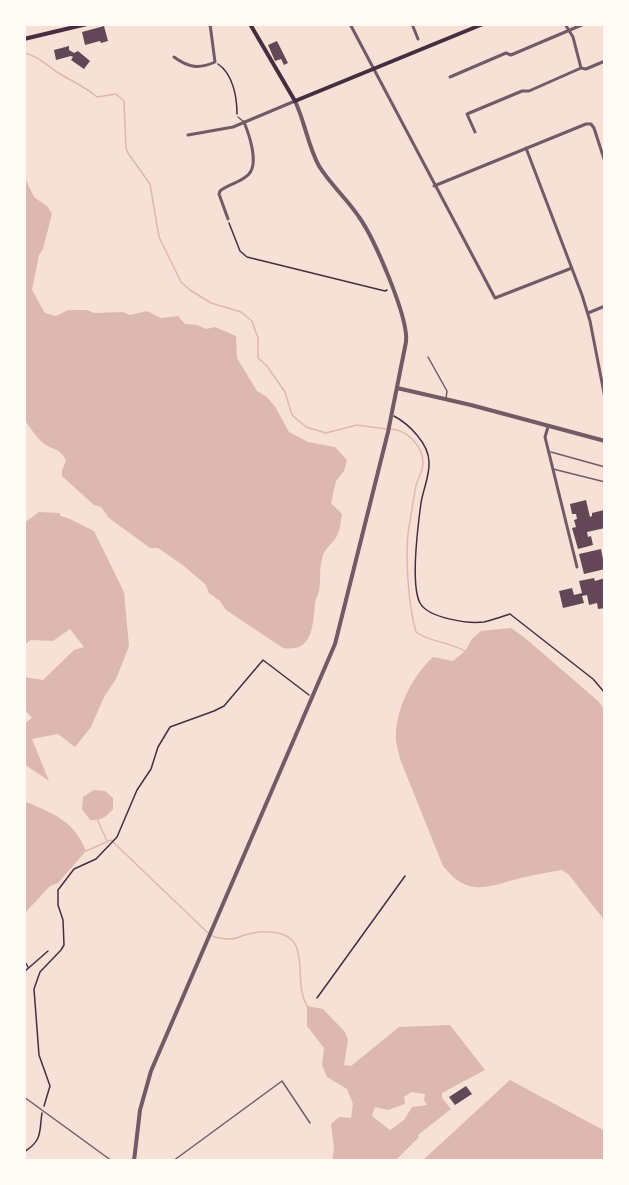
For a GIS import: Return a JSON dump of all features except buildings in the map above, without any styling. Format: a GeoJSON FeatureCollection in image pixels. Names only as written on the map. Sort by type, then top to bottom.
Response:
{"type":"FeatureCollection","features":[{"type":"Feature","properties":{"kind":"main road"},"geometry":{"type":"LineString","coordinates":[[24,39],[87,24]]}},
{"type":"Feature","properties":{"kind":"main road"},"geometry":{"type":"LineString","coordinates":[[250,24],[295,101],[483,24]]}},
{"type":"Feature","properties":{"kind":"street"},"geometry":{"type":"LineString","coordinates":[[174,57],[185,65],[195,68],[215,62],[210,24]]}},
{"type":"Feature","properties":{"kind":"street"},"geometry":{"type":"LineString","coordinates":[[350,24],[495,298],[572,268]]}},
{"type":"Feature","properties":{"kind":"street"},"geometry":{"type":"LineString","coordinates":[[412,24],[418,39]]}},
{"type":"Feature","properties":{"kind":"street"},"geometry":{"type":"LineString","coordinates":[[565,24],[573,37],[581,68]]}},
{"type":"Feature","properties":{"kind":"street"},"geometry":{"type":"LineString","coordinates":[[450,77],[506,53],[511,55],[584,24]]}},
{"type":"Feature","properties":{"kind":"street"},"geometry":{"type":"LineString","coordinates":[[475,132],[467,114],[522,91],[529,91],[581,68],[586,69],[605,61]]}},
{"type":"Feature","properties":{"kind":"street"},"geometry":{"type":"LineString","coordinates":[[134,1161],[140,1110],[147,1082],[312,699],[341,624],[388,432],[406,329],[392,288],[361,219],[315,159],[295,101],[233,127],[188,135]]}},
{"type":"Feature","properties":{"kind":"street"},"geometry":{"type":"LineString","coordinates":[[228,219],[220,191],[250,173],[253,167],[250,140],[244,122]]}},
{"type":"Feature","properties":{"kind":"street"},"geometry":{"type":"LineString","coordinates":[[435,186],[586,124],[591,124],[594,128],[605,162]]}},
{"type":"Feature","properties":{"kind":"street"},"geometry":{"type":"LineString","coordinates":[[526,148],[588,314],[605,398]]}},
{"type":"Feature","properties":{"kind":"street"},"geometry":{"type":"LineString","coordinates":[[588,314],[605,306]]}},
{"type":"Feature","properties":{"kind":"street"},"geometry":{"type":"LineString","coordinates":[[397,388],[605,441]]}},
{"type":"Feature","properties":{"kind":"street"},"geometry":{"type":"LineString","coordinates":[[548,427],[545,437],[577,567]]}},
{"type":"Feature","properties":{"kind":"lane"},"geometry":{"type":"LineString","coordinates":[[238,117],[244,122]]}},
{"type":"Feature","properties":{"kind":"lane"},"geometry":{"type":"LineString","coordinates":[[428,357],[447,391],[446,399]]}},
{"type":"Feature","properties":{"kind":"lane"},"geometry":{"type":"LineString","coordinates":[[549,452],[605,466]]}},
{"type":"Feature","properties":{"kind":"lane"},"geometry":{"type":"LineString","coordinates":[[553,469],[605,482]]}},
{"type":"Feature","properties":{"kind":"lane"},"geometry":{"type":"LineString","coordinates":[[173,1161],[282,1080],[310,1123]]}},
{"type":"Feature","properties":{"kind":"lane"},"geometry":{"type":"LineString","coordinates":[[24,1097],[112,1161]]}},
{"type":"Feature","properties":{"kind":"path"},"geometry":{"type":"LineString","coordinates":[[215,62],[223,68],[234,88],[238,117]]}},
{"type":"Feature","properties":{"kind":"path"},"geometry":{"type":"LineString","coordinates":[[228,219],[240,250],[247,258],[384,291],[392,288]]}},
{"type":"Feature","properties":{"kind":"path"},"geometry":{"type":"LineString","coordinates":[[391,415],[407,425],[419,439],[425,447],[429,462],[417,540],[417,589],[421,605],[433,614],[471,622],[484,622],[510,615],[592,679],[605,693]]}},
{"type":"Feature","properties":{"kind":"path"},"geometry":{"type":"LineString","coordinates":[[24,1152],[32,1147],[39,1137],[50,1086],[39,1055],[34,989],[40,972],[64,945],[58,890],[74,869],[96,859],[117,837],[137,790],[151,769],[158,747],[170,727],[224,705],[263,660],[312,699]]}},
{"type":"Feature","properties":{"kind":"path"},"geometry":{"type":"LineString","coordinates":[[317,998],[405,876]]}},
{"type":"Feature","properties":{"kind":"path"},"geometry":{"type":"LineString","coordinates":[[24,972],[48,951]]}},
{"type":"Feature","properties":{"kind":"path"},"geometry":{"type":"LineString","coordinates":[[24,960],[29,968]]}},
{"type":"Feature","properties":{"kind":"shaded area"},"geometry":{"type":"Polygon","coordinates":[[[24,176],[34,197],[48,207],[52,214],[43,249],[39,255],[32,290],[45,313],[56,316],[68,310],[87,310],[94,313],[123,312],[130,315],[147,311],[161,318],[178,316],[185,324],[197,325],[206,329],[215,327],[236,336],[237,358],[257,391],[267,397],[276,408],[289,432],[308,442],[335,447],[347,460],[344,471],[336,481],[331,503],[342,514],[340,528],[323,555],[310,636],[300,646],[283,648],[226,610],[220,601],[209,593],[206,585],[184,566],[158,548],[150,548],[109,518],[101,507],[94,505],[62,476],[66,461],[64,457],[59,451],[40,441],[24,419],[24,176]]]}},
{"type":"Feature","properties":{"kind":"shaded area"},"geometry":{"type":"Polygon","coordinates":[[[39,512],[59,513],[94,531],[124,592],[129,646],[116,679],[104,697],[91,727],[75,747],[58,734],[32,739],[49,781],[24,764],[24,724],[32,718],[24,709],[24,677],[43,680],[74,650],[84,647],[70,629],[53,641],[31,640],[24,645],[24,523],[39,512]]]}},
{"type":"Feature","properties":{"kind":"shaded area"},"geometry":{"type":"Polygon","coordinates":[[[511,628],[598,701],[605,710],[605,921],[569,875],[562,870],[481,887],[472,887],[453,877],[443,866],[400,759],[396,741],[398,718],[406,695],[425,665],[433,657],[453,661],[465,651],[472,639],[481,631],[511,628]]]}},
{"type":"Feature","properties":{"kind":"shaded area"},"geometry":{"type":"Polygon","coordinates":[[[94,790],[105,791],[113,798],[113,809],[103,818],[90,820],[82,809],[83,797],[94,790]]]}},
{"type":"Feature","properties":{"kind":"shaded area"},"geometry":{"type":"Polygon","coordinates":[[[24,801],[61,819],[75,832],[86,851],[58,883],[50,886],[24,914],[24,801]]]}},
{"type":"Feature","properties":{"kind":"shaded area"},"geometry":{"type":"Polygon","coordinates":[[[307,1006],[323,1009],[345,1032],[348,1040],[344,1065],[351,1066],[399,1027],[450,1025],[485,1070],[442,1093],[442,1098],[451,1109],[418,1135],[419,1137],[395,1161],[332,1161],[334,1149],[331,1124],[339,1117],[351,1118],[353,1104],[347,1089],[327,1077],[322,1065],[324,1048],[307,1026],[307,1006]],[[411,1092],[404,1097],[405,1104],[388,1110],[375,1107],[372,1116],[390,1130],[404,1120],[412,1107],[427,1105],[424,1100],[425,1094],[411,1092]]]}},
{"type":"Feature","properties":{"kind":"shaded area"},"geometry":{"type":"Polygon","coordinates":[[[510,1080],[605,1131],[605,1161],[422,1161],[510,1080]]]}},
{"type":"Feature","properties":{"kind":"waterway"},"geometry":{"type":"LineString","coordinates":[[24,53],[38,59],[97,97],[116,94],[124,101],[126,148],[150,184],[159,237],[181,282],[211,303],[241,312],[252,321],[258,338],[258,358],[267,366],[285,392],[292,415],[306,427],[326,433],[357,425],[386,429]]}},
{"type":"Feature","properties":{"kind":"waterway"},"geometry":{"type":"LineString","coordinates":[[391,429],[403,432],[413,440],[422,457],[423,466],[416,485],[407,546],[409,592],[416,632],[466,652]]}},
{"type":"Feature","properties":{"kind":"waterway"},"geometry":{"type":"LineString","coordinates":[[98,821],[107,841]]}},
{"type":"Feature","properties":{"kind":"waterway"},"geometry":{"type":"LineString","coordinates":[[86,851],[111,840],[208,933]]}},
{"type":"Feature","properties":{"kind":"waterway"},"geometry":{"type":"LineString","coordinates":[[212,936],[233,939],[255,933],[275,932],[288,937],[293,941],[298,953],[302,991],[307,1006]]}}]}
